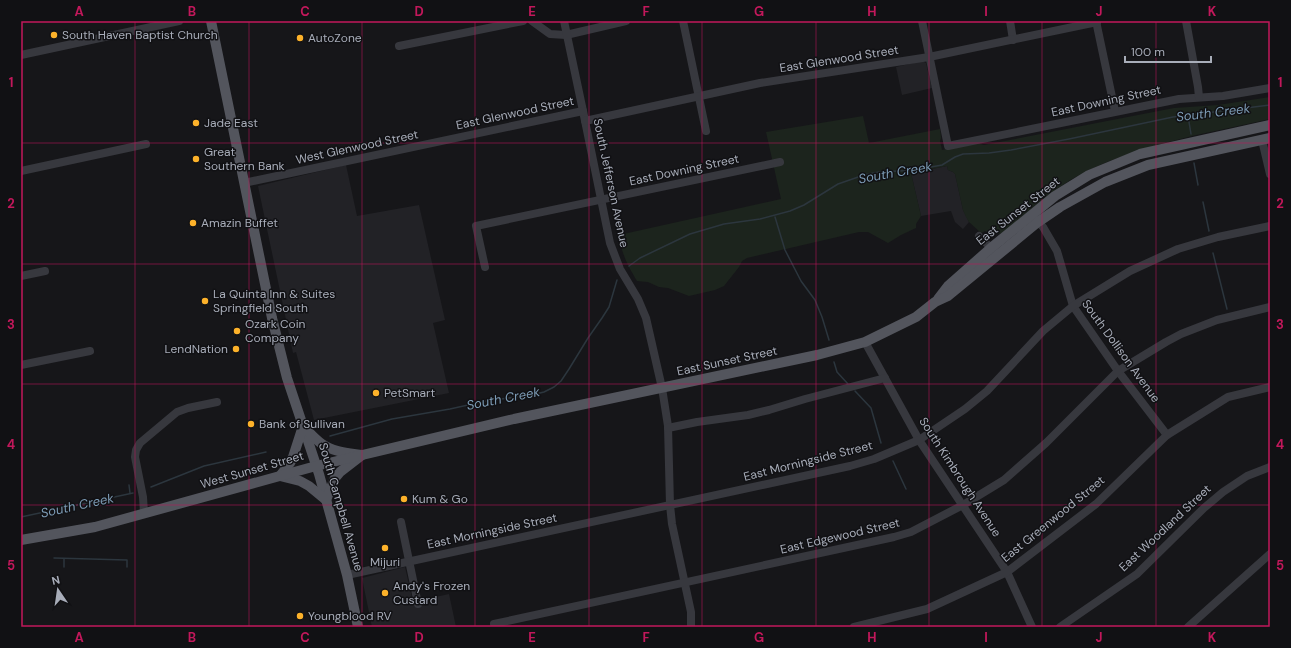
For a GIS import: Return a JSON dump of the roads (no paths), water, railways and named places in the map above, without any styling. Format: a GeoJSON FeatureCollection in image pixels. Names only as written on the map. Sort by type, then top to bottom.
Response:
{"type":"FeatureCollection","features":[{"type":"Feature","properties":{"kind":"main road","name":"South Campbell Avenue"},"geometry":{"type":"LineString","coordinates":[[211,21],[272,318],[287,378],[316,466],[347,575],[358,627]]}},
{"type":"Feature","properties":{"kind":"main road","name":"East Sunset Street"},"geometry":{"type":"LineString","coordinates":[[514,419],[817,355],[865,342],[916,316],[935,302],[948,296],[999,255],[1035,219],[1055,196],[1089,175],[1140,154],[1270,125]]}},
{"type":"Feature","properties":{"kind":"main road","name":"East Sunset Street"},"geometry":{"type":"LineString","coordinates":[[935,302],[948,286],[991,248],[1035,219],[1105,182],[1148,166],[1266,139]]}},
{"type":"Feature","properties":{"kind":"main road","name":"West Sunset Street"},"geometry":{"type":"LineString","coordinates":[[21,540],[95,526],[316,466],[514,419]]}},
{"type":"Feature","properties":{"kind":"main road"},"geometry":{"type":"LineString","coordinates":[[303,426],[322,444],[330,448],[362,455],[340,472],[335,478],[326,500],[310,486],[300,481],[280,476],[293,457],[303,426]]}},
{"type":"Feature","properties":{"kind":"street"},"geometry":{"type":"LineString","coordinates":[[21,55],[179,21]]}},
{"type":"Feature","properties":{"kind":"street"},"geometry":{"type":"LineString","coordinates":[[399,46],[522,21]]}},
{"type":"Feature","properties":{"kind":"street"},"geometry":{"type":"LineString","coordinates":[[532,21],[550,34],[566,34],[626,21]]}},
{"type":"Feature","properties":{"kind":"street","name":"South Jefferson Avenue"},"geometry":{"type":"LineString","coordinates":[[564,21],[607,234],[612,252],[620,269],[638,299],[646,318],[662,388],[668,428],[670,505],[672,524],[691,612],[691,627]]}},
{"type":"Feature","properties":{"kind":"street"},"geometry":{"type":"LineString","coordinates":[[684,21],[706,131]]}},
{"type":"Feature","properties":{"kind":"street"},"geometry":{"type":"LineString","coordinates":[[922,21],[929,57]]}},
{"type":"Feature","properties":{"kind":"street"},"geometry":{"type":"LineString","coordinates":[[1010,21],[1014,40]]}},
{"type":"Feature","properties":{"kind":"street"},"geometry":{"type":"LineString","coordinates":[[1096,21],[1115,112]]}},
{"type":"Feature","properties":{"kind":"street","name":"East Glenwood Street"},"geometry":{"type":"LineString","coordinates":[[585,121],[760,84],[929,57],[1014,40],[1096,21]]}},
{"type":"Feature","properties":{"kind":"street"},"geometry":{"type":"LineString","coordinates":[[1186,21],[1199,97]]}},
{"type":"Feature","properties":{"kind":"street","name":"East Downing Street"},"geometry":{"type":"LineString","coordinates":[[929,57],[948,146],[1178,99],[1223,96],[1270,88]]}},
{"type":"Feature","properties":{"kind":"street","name":"East Glenwood Street"},"geometry":{"type":"LineString","coordinates":[[452,139],[583,110]]}},
{"type":"Feature","properties":{"kind":"street","name":"West Glenwood Street"},"geometry":{"type":"LineString","coordinates":[[244,183],[452,139]]}},
{"type":"Feature","properties":{"kind":"street"},"geometry":{"type":"LineString","coordinates":[[1266,139],[1270,174]]}},
{"type":"Feature","properties":{"kind":"street"},"geometry":{"type":"LineString","coordinates":[[21,171],[146,144]]}},
{"type":"Feature","properties":{"kind":"street","name":"East Downing Street"},"geometry":{"type":"LineString","coordinates":[[486,267],[476,226],[780,162]]}},
{"type":"Feature","properties":{"kind":"street","name":"South Dollison Avenue"},"geometry":{"type":"LineString","coordinates":[[1035,219],[1049,236],[1057,251],[1073,306],[1118,372],[1167,434]]}},
{"type":"Feature","properties":{"kind":"street","name":"East Morningside Street"},"geometry":{"type":"LineString","coordinates":[[347,575],[850,466],[874,459],[919,440],[965,409],[987,391],[1043,331],[1073,306],[1130,270],[1178,249],[1270,226]]}},
{"type":"Feature","properties":{"kind":"street"},"geometry":{"type":"LineString","coordinates":[[979,236],[999,255]]}},
{"type":"Feature","properties":{"kind":"street"},"geometry":{"type":"LineString","coordinates":[[21,276],[44,271]]}},
{"type":"Feature","properties":{"kind":"street","name":"East Edgewood Street"},"geometry":{"type":"LineString","coordinates":[[494,624],[894,537],[911,532],[963,505],[1004,480],[1046,443],[1118,372],[1181,334],[1217,320],[1270,307]]}},
{"type":"Feature","properties":{"kind":"street","name":"South Kimbrough Avenue"},"geometry":{"type":"LineString","coordinates":[[865,342],[919,440],[1007,572],[1032,627]]}},
{"type":"Feature","properties":{"kind":"street"},"geometry":{"type":"LineString","coordinates":[[21,365],[90,351]]}},
{"type":"Feature","properties":{"kind":"street"},"geometry":{"type":"LineString","coordinates":[[668,428],[770,410],[805,399],[885,378]]}},
{"type":"Feature","properties":{"kind":"street","name":"East Greenwood Street"},"geometry":{"type":"LineString","coordinates":[[854,627],[927,609],[1007,572],[1096,504],[1167,434],[1228,397],[1270,388]]}},
{"type":"Feature","properties":{"kind":"street"},"geometry":{"type":"LineString","coordinates":[[144,513],[143,497],[135,453],[140,443],[177,412],[188,408],[218,402]]}},
{"type":"Feature","properties":{"kind":"street","name":"East Woodland Street"},"geometry":{"type":"LineString","coordinates":[[1060,627],[1137,574],[1204,508],[1223,492],[1247,476],[1270,467]]}},
{"type":"Feature","properties":{"kind":"street"},"geometry":{"type":"LineString","coordinates":[[401,522],[408,562],[418,604]]}},
{"type":"Feature","properties":{"kind":"street"},"geometry":{"type":"LineString","coordinates":[[1188,627],[1270,554]]}},
{"type":"Feature","properties":{"kind":"waterway","name":"South Creek"},"geometry":{"type":"LineString","coordinates":[[629,266],[640,258],[690,234],[724,224],[760,219],[790,211],[804,205],[838,184],[864,175],[879,172],[917,170],[942,165],[963,154],[1011,150],[1173,117],[1270,105]]}},
{"type":"Feature","properties":{"kind":"waterway"},"geometry":{"type":"LineString","coordinates":[[1188,116],[1191,134]]}},
{"type":"Feature","properties":{"kind":"waterway"},"geometry":{"type":"LineString","coordinates":[[1194,163],[1198,185]]}},
{"type":"Feature","properties":{"kind":"waterway"},"geometry":{"type":"LineString","coordinates":[[1203,202],[1209,231]]}},
{"type":"Feature","properties":{"kind":"waterway"},"geometry":{"type":"LineString","coordinates":[[775,217],[785,250],[801,281],[815,300],[829,340]]}},
{"type":"Feature","properties":{"kind":"waterway"},"geometry":{"type":"LineString","coordinates":[[1213,253],[1227,309]]}},
{"type":"Feature","properties":{"kind":"waterway","name":"South Creek"},"geometry":{"type":"LineString","coordinates":[[330,436],[392,419],[486,401],[532,395],[544,392],[554,387],[561,381],[609,307],[617,280]]}},
{"type":"Feature","properties":{"kind":"waterway"},"geometry":{"type":"LineString","coordinates":[[834,362],[837,372],[848,384]]}},
{"type":"Feature","properties":{"kind":"waterway"},"geometry":{"type":"LineString","coordinates":[[855,391],[871,408],[881,443]]}},
{"type":"Feature","properties":{"kind":"waterway","name":"South Creek"},"geometry":{"type":"LineString","coordinates":[[151,487],[204,466],[266,452]]}},
{"type":"Feature","properties":{"kind":"waterway"},"geometry":{"type":"LineString","coordinates":[[893,461],[906,489]]}},
{"type":"Feature","properties":{"kind":"waterway"},"geometry":{"type":"LineString","coordinates":[[129,485],[130,493]]}},
{"type":"Feature","properties":{"kind":"waterway","name":"South Creek"},"geometry":{"type":"LineString","coordinates":[[21,517],[133,493]]}},
{"type":"Feature","properties":{"kind":"waterway"},"geometry":{"type":"LineString","coordinates":[[54,558],[127,560],[127,567]]}},
{"type":"Feature","properties":{"kind":"waterway"},"geometry":{"type":"LineString","coordinates":[[64,559],[64,567]]}},
{"type":"Feature","properties":{"kind":"place","name":"South Haven Baptist Church"},"geometry":{"type":"Point","coordinates":[54,35]}},
{"type":"Feature","properties":{"kind":"place","name":"AutoZone"},"geometry":{"type":"Point","coordinates":[300,38]}},
{"type":"Feature","properties":{"kind":"place","name":"Jade East"},"geometry":{"type":"Point","coordinates":[196,123]}},
{"type":"Feature","properties":{"kind":"place","name":"Great Southern Bank"},"geometry":{"type":"Point","coordinates":[196,159]}},
{"type":"Feature","properties":{"kind":"place","name":"Amazin Buffet"},"geometry":{"type":"Point","coordinates":[193,223]}},
{"type":"Feature","properties":{"kind":"place","name":"La Quinta Inn & Suites Springfield South"},"geometry":{"type":"Point","coordinates":[205,301]}},
{"type":"Feature","properties":{"kind":"place","name":"Ozark Coin Company"},"geometry":{"type":"Point","coordinates":[237,331]}},
{"type":"Feature","properties":{"kind":"place","name":"LendNation"},"geometry":{"type":"Point","coordinates":[236,349]}},
{"type":"Feature","properties":{"kind":"place","name":"PetSmart"},"geometry":{"type":"Point","coordinates":[376,393]}},
{"type":"Feature","properties":{"kind":"place","name":"Bank of Sullivan"},"geometry":{"type":"Point","coordinates":[251,424]}},
{"type":"Feature","properties":{"kind":"place","name":"Kum & Go"},"geometry":{"type":"Point","coordinates":[404,499]}},
{"type":"Feature","properties":{"kind":"place","name":"Mijuri"},"geometry":{"type":"Point","coordinates":[385,548]}},
{"type":"Feature","properties":{"kind":"place","name":"Andy's Frozen Custard"},"geometry":{"type":"Point","coordinates":[385,593]}},
{"type":"Feature","properties":{"kind":"place","name":"Youngblood RV"},"geometry":{"type":"Point","coordinates":[300,616]}}]}
